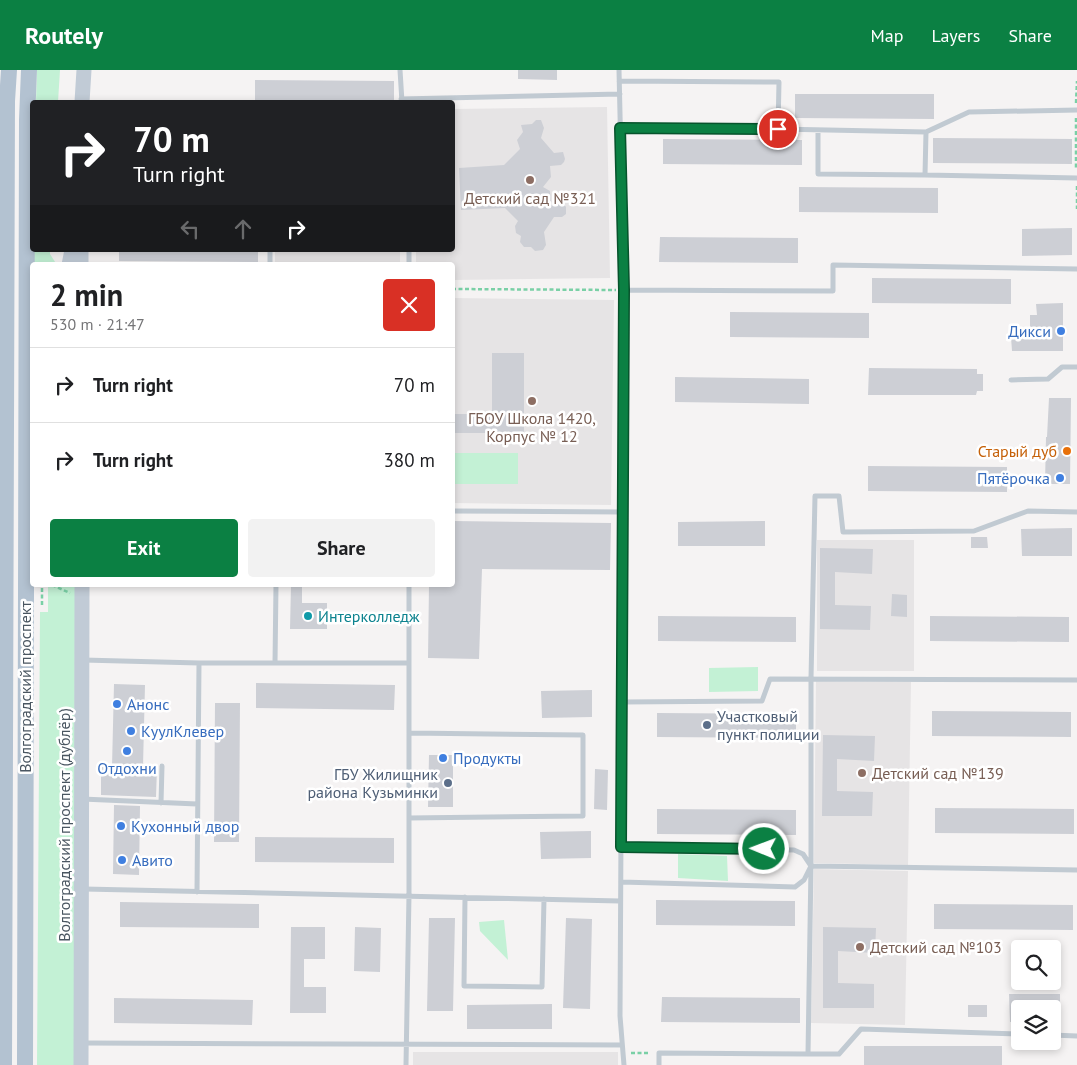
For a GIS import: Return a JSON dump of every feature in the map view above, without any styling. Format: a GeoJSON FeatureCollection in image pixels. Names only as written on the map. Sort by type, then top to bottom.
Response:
{"type":"FeatureCollection","features":[{"type":"Feature","properties":{"kind":"main road","name":"Волгоградский проспект"},"geometry":{"type":"LineString","coordinates":[[4,1065],[5,487],[7,101],[9,70]]}},
{"type":"Feature","properties":{"kind":"main road","name":"Волгоградский проспект"},"geometry":{"type":"LineString","coordinates":[[25,1065],[27,120],[29,70]]}},
{"type":"Feature","properties":{"kind":"street"},"geometry":{"type":"LineString","coordinates":[[82,100],[84,70]]}},
{"type":"Feature","properties":{"kind":"street"},"geometry":{"type":"LineString","coordinates":[[0,438],[5,487]]}},
{"type":"Feature","properties":{"kind":"street"},"geometry":{"type":"LineString","coordinates":[[26,529],[30,486]]}},
{"type":"Feature","properties":{"kind":"street","name":"Волгоградский проспект (дублёр)"},"geometry":{"type":"LineString","coordinates":[[78,590],[82,660],[81,1065]]}},
{"type":"Feature","properties":{"kind":"lane"},"geometry":{"type":"LineString","coordinates":[[400,70],[402,100]]}},
{"type":"Feature","properties":{"kind":"lane"},"geometry":{"type":"LineString","coordinates":[[619,70],[624,290],[620,900],[620,1016],[624,1065]]}},
{"type":"Feature","properties":{"kind":"lane"},"geometry":{"type":"LineString","coordinates":[[620,81],[779,82],[778,129]]}},
{"type":"Feature","properties":{"kind":"lane"},"geometry":{"type":"LineString","coordinates":[[433,100],[620,94]]}},
{"type":"Feature","properties":{"kind":"lane"},"geometry":{"type":"LineString","coordinates":[[620,128],[926,132],[969,112],[1076,110]]}},
{"type":"Feature","properties":{"kind":"lane"},"geometry":{"type":"LineString","coordinates":[[818,130],[818,174],[1077,178]]}},
{"type":"Feature","properties":{"kind":"lane"},"geometry":{"type":"LineString","coordinates":[[924,175],[926,132]]}},
{"type":"Feature","properties":{"kind":"lane"},"geometry":{"type":"LineString","coordinates":[[624,290],[833,291],[833,265],[1077,269]]}},
{"type":"Feature","properties":{"kind":"lane"},"geometry":{"type":"LineString","coordinates":[[1012,380],[1048,379],[1062,367],[1077,367]]}},
{"type":"Feature","properties":{"kind":"lane"},"geometry":{"type":"LineString","coordinates":[[808,1054],[811,678],[815,496],[839,496],[843,532],[974,531],[1028,511],[1077,512]]}},
{"type":"Feature","properties":{"kind":"lane"},"geometry":{"type":"LineString","coordinates":[[455,511],[623,512]]}},
{"type":"Feature","properties":{"kind":"lane"},"geometry":{"type":"LineString","coordinates":[[275,663],[276,587]]}},
{"type":"Feature","properties":{"kind":"lane"},"geometry":{"type":"LineString","coordinates":[[406,1065],[409,895],[409,587]]}},
{"type":"Feature","properties":{"kind":"lane"},"geometry":{"type":"LineString","coordinates":[[82,660],[409,663]]}},
{"type":"Feature","properties":{"kind":"lane"},"geometry":{"type":"LineString","coordinates":[[197,892],[199,662]]}},
{"type":"Feature","properties":{"kind":"lane"},"geometry":{"type":"LineString","coordinates":[[622,702],[762,701],[770,679],[1077,680]]}},
{"type":"Feature","properties":{"kind":"lane"},"geometry":{"type":"LineString","coordinates":[[409,733],[583,735],[583,816],[409,818]]}},
{"type":"Feature","properties":{"kind":"lane"},"geometry":{"type":"LineString","coordinates":[[161,802],[162,766]]}},
{"type":"Feature","properties":{"kind":"lane"},"geometry":{"type":"LineString","coordinates":[[82,799],[197,804]]}},
{"type":"Feature","properties":{"kind":"lane"},"geometry":{"type":"LineString","coordinates":[[621,847],[794,850],[803,854],[811,866]]}},
{"type":"Feature","properties":{"kind":"lane"},"geometry":{"type":"LineString","coordinates":[[811,866],[1077,870]]}},
{"type":"Feature","properties":{"kind":"lane"},"geometry":{"type":"LineString","coordinates":[[621,882],[795,887],[804,880],[811,866]]}},
{"type":"Feature","properties":{"kind":"lane"},"geometry":{"type":"LineString","coordinates":[[81,889],[620,900]]}},
{"type":"Feature","properties":{"kind":"lane"},"geometry":{"type":"LineString","coordinates":[[465,896],[464,986],[542,987],[544,899]]}},
{"type":"Feature","properties":{"kind":"lane"},"geometry":{"type":"LineString","coordinates":[[659,1065],[659,1053],[839,1054],[861,1029],[1011,1034]]}},
{"type":"Feature","properties":{"kind":"lane"},"geometry":{"type":"LineString","coordinates":[[1061,1035],[1077,1036]]}},
{"type":"Feature","properties":{"kind":"lane"},"geometry":{"type":"LineString","coordinates":[[81,1043],[406,1046],[622,1045]]}},
{"type":"Feature","properties":{"kind":"path"},"geometry":{"type":"LineString","coordinates":[[1077,81],[1077,209]]}},
{"type":"Feature","properties":{"kind":"path"},"geometry":{"type":"LineString","coordinates":[[455,290],[624,290]]}},
{"type":"Feature","properties":{"kind":"path"},"geometry":{"type":"LineString","coordinates":[[42,587],[42,609]]}},
{"type":"Feature","properties":{"kind":"path"},"geometry":{"type":"LineString","coordinates":[[62,587],[78,590]]}},
{"type":"Feature","properties":{"kind":"path"},"geometry":{"type":"LineString","coordinates":[[623,1053],[659,1053]]}},
{"type":"Feature","properties":{"kind":"shaded area","name":"Детский сад №321"},"geometry":{"type":"Polygon","coordinates":[[[607,107],[610,278],[455,280],[455,262],[416,262],[416,252],[455,252],[455,109],[607,107]]]}},
{"type":"Feature","properties":{"kind":"shaded area"},"geometry":{"type":"Polygon","coordinates":[[[275,252],[400,252],[400,262],[275,262],[275,252]]]}},
{"type":"Feature","properties":{"kind":"shaded area","name":"ГБОУ Школа 1420, Корпус № 12"},"geometry":{"type":"Polygon","coordinates":[[[455,298],[614,300],[611,505],[455,503],[455,298]]]}},
{"type":"Feature","properties":{"kind":"shaded area"},"geometry":{"type":"Polygon","coordinates":[[[817,540],[914,540],[914,671],[817,671],[817,540]]]}},
{"type":"Feature","properties":{"kind":"shaded area","name":"Детский сад №139"},"geometry":{"type":"Polygon","coordinates":[[[816,681],[911,682],[908,865],[814,863],[816,681]]]}},
{"type":"Feature","properties":{"kind":"shaded area","name":"Детский сад №103"},"geometry":{"type":"Polygon","coordinates":[[[814,869],[908,871],[905,1025],[811,1023],[814,869]]]}},
{"type":"Feature","properties":{"kind":"shaded area"},"geometry":{"type":"Polygon","coordinates":[[[413,1052],[618,1052],[618,1065],[413,1065],[413,1052]]]}},
{"type":"Feature","properties":{"kind":"green space"},"geometry":{"type":"Polygon","coordinates":[[[37,70],[60,70],[58,100],[36,100],[37,70]]]}},
{"type":"Feature","properties":{"kind":"green space"},"geometry":{"type":"Polygon","coordinates":[[[33,252],[50,252],[55,262],[33,262],[33,252]]]}},
{"type":"Feature","properties":{"kind":"green space"},"geometry":{"type":"Polygon","coordinates":[[[455,453],[518,453],[518,484],[455,484],[455,453]]]}},
{"type":"Feature","properties":{"kind":"green space"},"geometry":{"type":"Polygon","coordinates":[[[48,587],[75,587],[74,1065],[37,1065],[40,612],[48,612],[48,587]]]}},
{"type":"Feature","properties":{"kind":"green space"},"geometry":{"type":"Polygon","coordinates":[[[758,667],[758,691],[709,692],[709,668],[758,667]]]}},
{"type":"Feature","properties":{"kind":"green space"},"geometry":{"type":"Polygon","coordinates":[[[678,854],[727,856],[728,881],[678,878],[678,854]]]}},
{"type":"Feature","properties":{"kind":"green space"},"geometry":{"type":"Polygon","coordinates":[[[504,920],[508,960],[480,931],[479,922],[504,920]]]}},
{"type":"Feature","properties":{"kind":"building"},"geometry":{"type":"Polygon","coordinates":[[[518,70],[557,70],[557,80],[518,79],[518,70]]]}},
{"type":"Feature","properties":{"kind":"building"},"geometry":{"type":"Polygon","coordinates":[[[255,80],[394,81],[394,100],[255,100],[255,80]]]}},
{"type":"Feature","properties":{"kind":"building"},"geometry":{"type":"Polygon","coordinates":[[[795,94],[934,94],[934,119],[795,118],[795,94]]]}},
{"type":"Feature","properties":{"kind":"building"},"geometry":{"type":"Polygon","coordinates":[[[536,120],[541,120],[544,128],[541,138],[554,153],[563,152],[564,162],[561,165],[550,166],[551,177],[543,187],[550,191],[551,205],[563,203],[566,207],[566,214],[562,217],[554,217],[544,232],[546,245],[543,250],[535,251],[531,247],[524,247],[520,242],[521,236],[516,233],[515,226],[518,221],[505,208],[461,210],[459,168],[504,165],[520,149],[517,140],[523,132],[521,125],[532,124],[536,120]]]}},
{"type":"Feature","properties":{"kind":"building"},"geometry":{"type":"Polygon","coordinates":[[[933,138],[1072,139],[1072,164],[933,163],[933,138]]]}},
{"type":"Feature","properties":{"kind":"building"},"geometry":{"type":"Polygon","coordinates":[[[663,139],[802,140],[802,165],[663,164],[663,139]]]}},
{"type":"Feature","properties":{"kind":"building"},"geometry":{"type":"Polygon","coordinates":[[[799,187],[938,188],[938,213],[799,212],[799,187]]]}},
{"type":"Feature","properties":{"kind":"building"},"geometry":{"type":"Polygon","coordinates":[[[1072,228],[1072,255],[1022,256],[1022,229],[1072,228]]]}},
{"type":"Feature","properties":{"kind":"building"},"geometry":{"type":"Polygon","coordinates":[[[660,237],[798,238],[798,263],[659,262],[660,237]]]}},
{"type":"Feature","properties":{"kind":"building"},"geometry":{"type":"Polygon","coordinates":[[[119,252],[258,252],[258,262],[119,261],[119,252]]]}},
{"type":"Feature","properties":{"kind":"building"},"geometry":{"type":"Polygon","coordinates":[[[872,278],[1011,279],[1011,304],[872,303],[872,278]]]}},
{"type":"Feature","properties":{"kind":"building"},"geometry":{"type":"Polygon","coordinates":[[[1063,303],[1063,351],[1012,351],[1011,337],[1030,337],[1030,315],[1037,315],[1036,304],[1063,303]]]}},
{"type":"Feature","properties":{"kind":"building"},"geometry":{"type":"Polygon","coordinates":[[[730,312],[869,313],[869,338],[730,337],[730,312]]]}},
{"type":"Feature","properties":{"kind":"building"},"geometry":{"type":"Polygon","coordinates":[[[492,353],[524,353],[524,436],[492,436],[492,433],[455,433],[455,414],[492,414],[492,353]]]}},
{"type":"Feature","properties":{"kind":"building"},"geometry":{"type":"Polygon","coordinates":[[[869,368],[977,369],[977,374],[983,374],[983,391],[977,391],[976,395],[868,395],[869,368]]]}},
{"type":"Feature","properties":{"kind":"building"},"geometry":{"type":"Polygon","coordinates":[[[675,377],[809,379],[809,404],[675,402],[675,377]]]}},
{"type":"Feature","properties":{"kind":"building"},"geometry":{"type":"Polygon","coordinates":[[[1049,398],[1071,398],[1070,484],[1045,484],[1049,398]]]}},
{"type":"Feature","properties":{"kind":"building"},"geometry":{"type":"Polygon","coordinates":[[[868,466],[1007,467],[1007,492],[868,491],[868,466]]]}},
{"type":"Feature","properties":{"kind":"building"},"geometry":{"type":"Polygon","coordinates":[[[455,521],[611,523],[610,570],[482,569],[479,659],[428,658],[429,587],[455,587],[455,521]]]}},
{"type":"Feature","properties":{"kind":"building"},"geometry":{"type":"Polygon","coordinates":[[[765,521],[765,546],[678,546],[678,522],[765,521]]]}},
{"type":"Feature","properties":{"kind":"building"},"geometry":{"type":"Polygon","coordinates":[[[1072,528],[1072,556],[1022,556],[1021,529],[1072,528]]]}},
{"type":"Feature","properties":{"kind":"building"},"geometry":{"type":"Polygon","coordinates":[[[971,537],[987,537],[988,548],[971,548],[971,537]]]}},
{"type":"Feature","properties":{"kind":"building"},"geometry":{"type":"Polygon","coordinates":[[[820,548],[873,549],[872,574],[835,572],[835,605],[871,606],[870,630],[820,629],[820,548]]]}},
{"type":"Feature","properties":{"kind":"building","name":"Интерколледж"},"geometry":{"type":"Polygon","coordinates":[[[291,587],[302,587],[302,603],[327,603],[327,629],[290,629],[291,587]]]}},
{"type":"Feature","properties":{"kind":"building"},"geometry":{"type":"Polygon","coordinates":[[[892,594],[907,595],[907,617],[891,616],[892,594]]]}},
{"type":"Feature","properties":{"kind":"building"},"geometry":{"type":"Polygon","coordinates":[[[658,616],[796,617],[796,642],[658,641],[658,616]]]}},
{"type":"Feature","properties":{"kind":"building"},"geometry":{"type":"Polygon","coordinates":[[[930,616],[1069,617],[1069,642],[930,641],[930,616]]]}},
{"type":"Feature","properties":{"kind":"building"},"geometry":{"type":"Polygon","coordinates":[[[256,683],[395,685],[394,710],[256,708],[256,683]]]}},
{"type":"Feature","properties":{"kind":"building"},"geometry":{"type":"Polygon","coordinates":[[[114,684],[145,685],[143,767],[157,768],[156,797],[101,795],[101,767],[112,767],[114,684]]]}},
{"type":"Feature","properties":{"kind":"building"},"geometry":{"type":"Polygon","coordinates":[[[592,690],[592,717],[542,718],[541,691],[592,690]]]}},
{"type":"Feature","properties":{"kind":"building"},"geometry":{"type":"Polygon","coordinates":[[[215,703],[240,703],[239,842],[214,842],[215,703]]]}},
{"type":"Feature","properties":{"kind":"building"},"geometry":{"type":"Polygon","coordinates":[[[932,711],[1071,712],[1071,737],[932,736],[932,711]]]}},
{"type":"Feature","properties":{"kind":"building"},"geometry":{"type":"Polygon","coordinates":[[[657,713],[796,714],[796,738],[657,737],[657,713]]]}},
{"type":"Feature","properties":{"kind":"building"},"geometry":{"type":"Polygon","coordinates":[[[823,735],[875,736],[874,761],[837,759],[837,791],[873,792],[872,816],[822,816],[823,735]]]}},
{"type":"Feature","properties":{"kind":"building"},"geometry":{"type":"Polygon","coordinates":[[[429,755],[453,755],[453,807],[428,807],[429,755]]]}},
{"type":"Feature","properties":{"kind":"building"},"geometry":{"type":"Polygon","coordinates":[[[595,769],[608,770],[607,810],[594,809],[595,769]]]}},
{"type":"Feature","properties":{"kind":"building"},"geometry":{"type":"Polygon","coordinates":[[[114,805],[140,806],[139,875],[113,874],[114,805]]]}},
{"type":"Feature","properties":{"kind":"building"},"geometry":{"type":"Polygon","coordinates":[[[935,808],[1074,809],[1074,834],[935,833],[935,808]]]}},
{"type":"Feature","properties":{"kind":"building"},"geometry":{"type":"Polygon","coordinates":[[[657,809],[796,810],[796,835],[657,834],[657,809]]]}},
{"type":"Feature","properties":{"kind":"building"},"geometry":{"type":"Polygon","coordinates":[[[591,831],[591,858],[541,859],[540,832],[591,831]]]}},
{"type":"Feature","properties":{"kind":"building"},"geometry":{"type":"Polygon","coordinates":[[[255,837],[394,838],[394,863],[255,862],[255,837]]]}},
{"type":"Feature","properties":{"kind":"building"},"geometry":{"type":"Polygon","coordinates":[[[656,900],[795,901],[795,926],[656,925],[656,900]]]}},
{"type":"Feature","properties":{"kind":"building"},"geometry":{"type":"Polygon","coordinates":[[[120,902],[259,904],[259,928],[120,927],[120,902]]]}},
{"type":"Feature","properties":{"kind":"building"},"geometry":{"type":"Polygon","coordinates":[[[934,904],[1073,905],[1073,930],[934,929],[934,904]]]}},
{"type":"Feature","properties":{"kind":"building"},"geometry":{"type":"Polygon","coordinates":[[[429,918],[455,918],[453,1011],[427,1011],[429,918]]]}},
{"type":"Feature","properties":{"kind":"building"},"geometry":{"type":"Polygon","coordinates":[[[566,918],[592,919],[590,1009],[563,1008],[566,918]]]}},
{"type":"Feature","properties":{"kind":"building"},"geometry":{"type":"Polygon","coordinates":[[[291,927],[325,927],[325,959],[304,959],[304,987],[326,987],[326,1013],[290,1013],[291,927]]]}},
{"type":"Feature","properties":{"kind":"building"},"geometry":{"type":"Polygon","coordinates":[[[355,927],[381,928],[380,972],[354,971],[355,927]]]}},
{"type":"Feature","properties":{"kind":"building"},"geometry":{"type":"Polygon","coordinates":[[[823,927],[876,928],[875,953],[838,951],[838,983],[874,984],[874,1008],[823,1008],[823,927]]]}},
{"type":"Feature","properties":{"kind":"building"},"geometry":{"type":"Polygon","coordinates":[[[1009,994],[1060,994],[1060,1000],[1011,1000],[1010,1022],[1009,994]]]}},
{"type":"Feature","properties":{"kind":"building"},"geometry":{"type":"Polygon","coordinates":[[[662,997],[800,998],[800,1023],[661,1022],[662,997]]]}},
{"type":"Feature","properties":{"kind":"building"},"geometry":{"type":"Polygon","coordinates":[[[114,998],[253,1000],[252,1025],[114,1023],[114,998]]]}},
{"type":"Feature","properties":{"kind":"building"},"geometry":{"type":"Polygon","coordinates":[[[552,1004],[552,1029],[467,1029],[467,1005],[552,1004]]]}},
{"type":"Feature","properties":{"kind":"building"},"geometry":{"type":"Polygon","coordinates":[[[968,1005],[987,1005],[987,1017],[968,1017],[968,1005]]]}},
{"type":"Feature","properties":{"kind":"building"},"geometry":{"type":"Polygon","coordinates":[[[864,1046],[1002,1046],[1002,1065],[864,1065],[864,1046]]]}},
{"type":"Feature","properties":{"kind":"place","name":"Детский сад №321"},"geometry":{"type":"Point","coordinates":[530,180]}},
{"type":"Feature","properties":{"kind":"place","name":"Дикси"},"geometry":{"type":"Point","coordinates":[1061,331]}},
{"type":"Feature","properties":{"kind":"place","name":"ГБОУ Школа 1420, Корпус № 12"},"geometry":{"type":"Point","coordinates":[532,401]}},
{"type":"Feature","properties":{"kind":"place","name":"Старый дуб"},"geometry":{"type":"Point","coordinates":[1067,451]}},
{"type":"Feature","properties":{"kind":"place","name":"Пятёрочка"},"geometry":{"type":"Point","coordinates":[1060,478]}},
{"type":"Feature","properties":{"kind":"place","name":"Интерколледж"},"geometry":{"type":"Point","coordinates":[308,616]}},
{"type":"Feature","properties":{"kind":"place","name":"Анонс"},"geometry":{"type":"Point","coordinates":[117,704]}},
{"type":"Feature","properties":{"kind":"place","name":"Участковый пункт полиции"},"geometry":{"type":"Point","coordinates":[707,725]}},
{"type":"Feature","properties":{"kind":"place","name":"КуулКлевер"},"geometry":{"type":"Point","coordinates":[131,731]}},
{"type":"Feature","properties":{"kind":"place","name":"Отдохни"},"geometry":{"type":"Point","coordinates":[127,751]}},
{"type":"Feature","properties":{"kind":"place","name":"Продукты"},"geometry":{"type":"Point","coordinates":[443,758]}},
{"type":"Feature","properties":{"kind":"place","name":"Детский сад №139"},"geometry":{"type":"Point","coordinates":[862,773]}},
{"type":"Feature","properties":{"kind":"place","name":"ГБУ Жилищник района Кузьминки"},"geometry":{"type":"Point","coordinates":[448,783]}},
{"type":"Feature","properties":{"kind":"place","name":"Кухонный двор"},"geometry":{"type":"Point","coordinates":[121,826]}},
{"type":"Feature","properties":{"kind":"place","name":"Авито"},"geometry":{"type":"Point","coordinates":[122,860]}},
{"type":"Feature","properties":{"kind":"place","name":"Детский сад №103"},"geometry":{"type":"Point","coordinates":[860,947]}},
{"type":"Feature","properties":{"kind":"route"},"geometry":{"type":"LineString","coordinates":[[764,849],[621,847],[624,290],[620,128],[778,129]]}}]}
